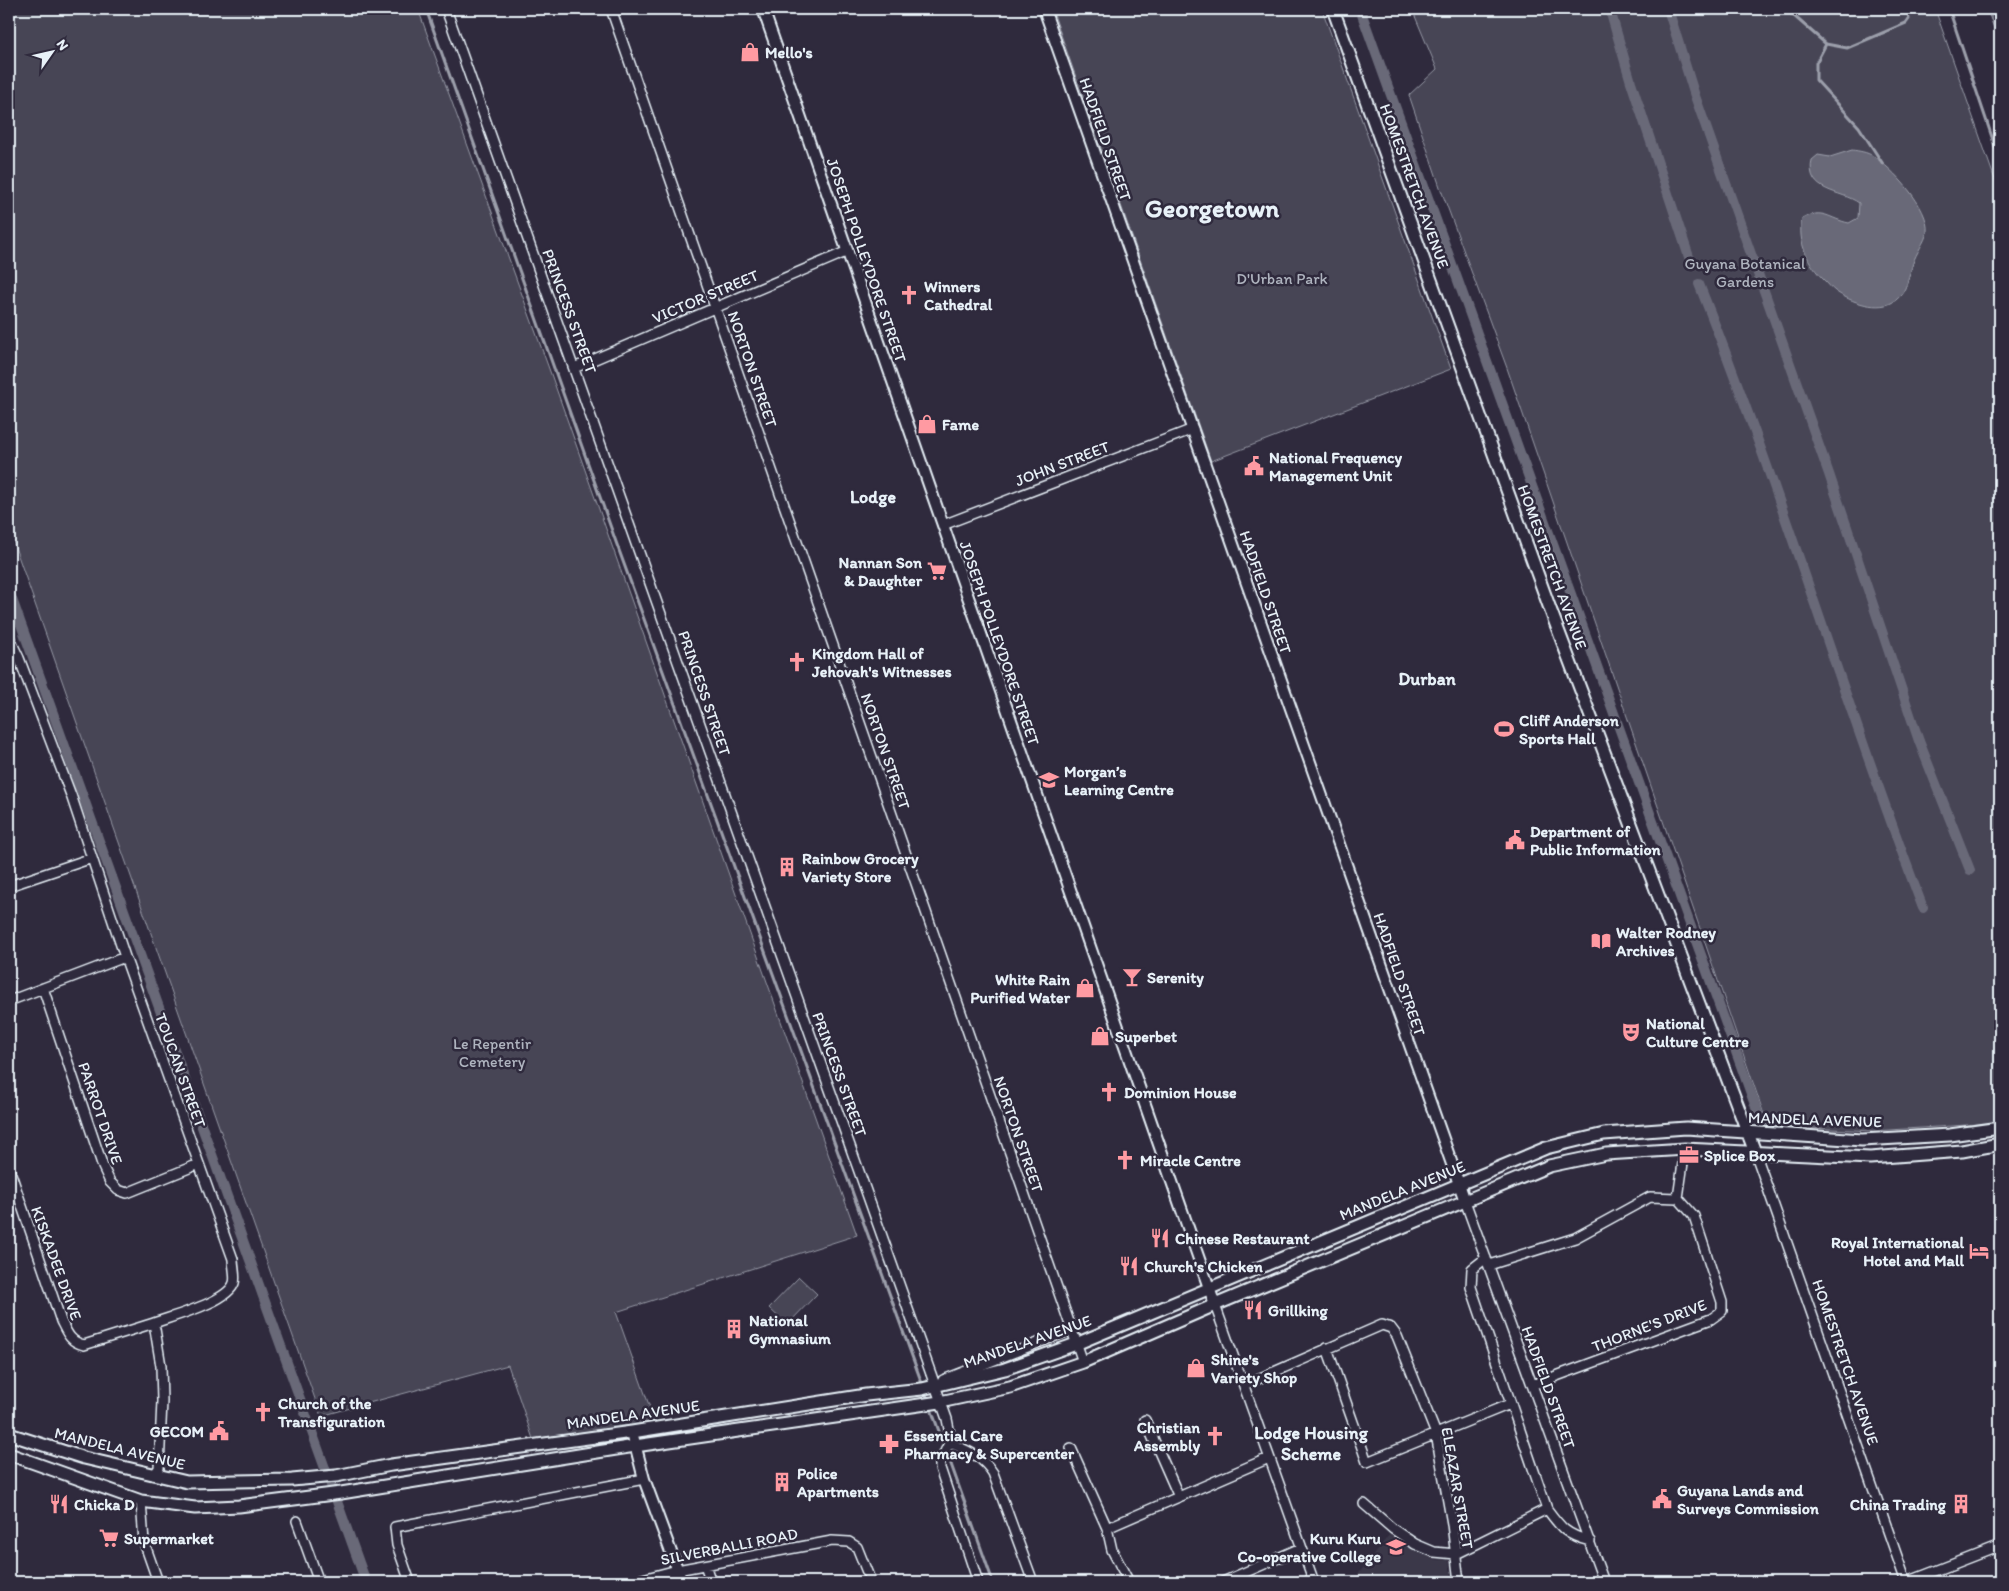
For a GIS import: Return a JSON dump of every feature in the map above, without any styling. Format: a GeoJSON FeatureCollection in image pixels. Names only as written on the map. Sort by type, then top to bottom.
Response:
{"type":"FeatureCollection","features":[{"type":"Feature","properties":{"kind":"main road","name":"HOMESTRETCH AVENUE"},"geometry":{"type":"LineString","coordinates":[[1333,9],[1549,606],[1755,1152]]}},
{"type":"Feature","properties":{"kind":"main road","name":"MANDELA AVENUE"},"geometry":{"type":"LineString","coordinates":[[9,1434],[84,1458],[187,1482],[292,1480],[336,1476],[391,1465],[632,1432],[866,1395],[930,1387],[1005,1369],[1076,1344],[1546,1148],[1604,1134],[1686,1128],[1862,1140],[1950,1135],[2000,1128]]}},
{"type":"Feature","properties":{"kind":"main road","name":"MANDELA AVENUE"},"geometry":{"type":"LineString","coordinates":[[9,1454],[141,1501],[195,1508],[239,1506],[341,1493],[635,1446],[933,1403],[1010,1387],[1083,1362],[1549,1166],[1606,1154],[1685,1149],[1870,1158],[1962,1152],[2000,1144]]}},
{"type":"Feature","properties":{"kind":"street","name":"PRINCESS STREET"},"geometry":{"type":"LineString","coordinates":[[446,9],[574,368],[930,1387],[933,1403],[949,1426],[949,1445]]}},
{"type":"Feature","properties":{"kind":"street","name":"NORTON STREET"},"geometry":{"type":"LineString","coordinates":[[611,9],[1083,1362]]}},
{"type":"Feature","properties":{"kind":"street","name":"JOSEPH POLLEYDORE STREET"},"geometry":{"type":"LineString","coordinates":[[763,9],[1215,1305]]}},
{"type":"Feature","properties":{"kind":"street","name":"HADFIELD STREET"},"geometry":{"type":"LineString","coordinates":[[1044,9],[1459,1185],[1590,1541],[1601,1581]]}},
{"type":"Feature","properties":{"kind":"street","name":"VICTOR STREET"},"geometry":{"type":"LineString","coordinates":[[574,368],[848,251]]}},
{"type":"Feature","properties":{"kind":"street","name":"JOHN STREET"},"geometry":{"type":"LineString","coordinates":[[943,525],[1193,430]]}},
{"type":"Feature","properties":{"kind":"street","name":"TOUCAN STREET"},"geometry":{"type":"LineString","coordinates":[[9,637],[19,658],[71,795],[125,957],[232,1260],[235,1281],[230,1292],[219,1299],[154,1323]]}},
{"type":"Feature","properties":{"kind":"street"},"geometry":{"type":"LineString","coordinates":[[9,886],[92,858]]}},
{"type":"Feature","properties":{"kind":"street"},"geometry":{"type":"LineString","coordinates":[[9,1001],[125,957]]}},
{"type":"Feature","properties":{"kind":"street","name":"PARROT DRIVE"},"geometry":{"type":"LineString","coordinates":[[43,988],[92,1139],[110,1182],[118,1190],[127,1193],[137,1191],[199,1164]]}},
{"type":"Feature","properties":{"kind":"street"},"geometry":{"type":"LineString","coordinates":[[1590,1541],[1569,1535],[1561,1529],[1547,1509],[1471,1287],[1472,1269],[1477,1263],[1575,1238],[1650,1197],[1678,1198],[1685,1149]]}},
{"type":"Feature","properties":{"kind":"street","name":"HOMESTRETCH AVENUE"},"geometry":{"type":"LineString","coordinates":[[1755,1152],[1906,1582]]}},
{"type":"Feature","properties":{"kind":"street","name":"KISKADEE DRIVE"},"geometry":{"type":"LineString","coordinates":[[9,1168],[13,1198],[61,1321],[70,1339],[84,1345],[154,1323]]}},
{"type":"Feature","properties":{"kind":"street","name":"THORNE'S DRIVE"},"geometry":{"type":"LineString","coordinates":[[1532,1385],[1711,1319],[1722,1312],[1722,1302],[1694,1216],[1678,1198]]}},
{"type":"Feature","properties":{"kind":"street"},"geometry":{"type":"LineString","coordinates":[[1215,1305],[1314,1582]]}},
{"type":"Feature","properties":{"kind":"street"},"geometry":{"type":"LineString","coordinates":[[154,1323],[161,1366],[162,1401],[159,1468],[154,1475]]}},
{"type":"Feature","properties":{"kind":"street","name":"ELEAZAR STREET"},"geometry":{"type":"LineString","coordinates":[[1244,1385],[1382,1325],[1391,1328],[1397,1336],[1436,1434],[1456,1554],[1458,1582]]}},
{"type":"Feature","properties":{"kind":"street"},"geometry":{"type":"LineString","coordinates":[[930,1387],[1071,1330]]}},
{"type":"Feature","properties":{"kind":"street"},"geometry":{"type":"LineString","coordinates":[[1327,1348],[1367,1462],[1510,1404]]}},
{"type":"Feature","properties":{"kind":"street"},"geometry":{"type":"LineString","coordinates":[[1145,1420],[1179,1497]]}},
{"type":"Feature","properties":{"kind":"street"},"geometry":{"type":"LineString","coordinates":[[632,1432],[644,1479],[682,1582]]}},
{"type":"Feature","properties":{"kind":"street"},"geometry":{"type":"LineString","coordinates":[[978,1582],[940,1468],[940,1462],[949,1445],[977,1455],[993,1474],[1032,1582]]}},
{"type":"Feature","properties":{"kind":"street"},"geometry":{"type":"LineString","coordinates":[[1071,1448],[1107,1528],[1112,1550],[1129,1582]]}},
{"type":"Feature","properties":{"kind":"street"},"geometry":{"type":"LineString","coordinates":[[1107,1528],[1269,1458]]}},
{"type":"Feature","properties":{"kind":"street"},"geometry":{"type":"LineString","coordinates":[[410,1582],[397,1545],[395,1526],[644,1479]]}},
{"type":"Feature","properties":{"kind":"street"},"geometry":{"type":"LineString","coordinates":[[141,1501],[144,1542],[158,1582]]}},
{"type":"Feature","properties":{"kind":"street"},"geometry":{"type":"LineString","coordinates":[[1364,1504],[1393,1530],[1415,1544],[1434,1552],[1456,1554],[1547,1509]]}},
{"type":"Feature","properties":{"kind":"street"},"geometry":{"type":"LineString","coordinates":[[297,1521],[319,1582]]}},
{"type":"Feature","properties":{"kind":"street","name":"SILVERBALLI ROAD"},"geometry":{"type":"LineString","coordinates":[[631,1582],[677,1570],[832,1541],[849,1542],[857,1547],[871,1582]]}},
{"type":"Feature","properties":{"kind":"street"},"geometry":{"type":"LineString","coordinates":[[1906,1582],[2000,1546]]}},
{"type":"Feature","properties":{"kind":"street"},"geometry":{"type":"LineString","coordinates":[[1223,1582],[1301,1548]]}},
{"type":"Feature","properties":{"kind":"street"},"geometry":{"type":"LineString","coordinates":[[705,1565],[711,1582]]}},
{"type":"Feature","properties":{"kind":"shaded area","name":"Kuru Kuru Co-operative College"},"geometry":{"type":"Polygon","coordinates":[[[1389,1535],[1437,1560],[1449,1559],[1452,1582],[1352,1582],[1389,1535]]]}},
{"type":"Feature","properties":{"kind":"green space","name":"Le Repentir Cemetery"},"geometry":{"type":"Polygon","coordinates":[[[9,9],[418,9],[552,377],[857,1235],[616,1312],[655,1422],[533,1439],[508,1365],[321,1416],[9,530],[9,9]]]}},
{"type":"Feature","properties":{"kind":"green space","name":"D'Urban Park"},"geometry":{"type":"Polygon","coordinates":[[[1052,9],[1322,9],[1451,369],[1211,461],[1052,9]]]}},
{"type":"Feature","properties":{"kind":"green space","name":"Guyana Botanical Gardens"},"geometry":{"type":"Polygon","coordinates":[[[1412,9],[1935,9],[2000,194],[2000,1121],[1983,1124],[1873,1131],[1768,1126],[1507,368],[1440,187],[1409,95],[1437,69],[1412,9]]]}},
{"type":"Feature","properties":{"kind":"green space"},"geometry":{"type":"Polygon","coordinates":[[[799,1277],[817,1294],[787,1325],[769,1308],[799,1277]]]}},
{"type":"Feature","properties":{"kind":"water"},"geometry":{"type":"Polygon","coordinates":[[[1987,9],[2000,9],[2000,45],[1987,9]]]}},
{"type":"Feature","properties":{"kind":"water"},"geometry":{"type":"Polygon","coordinates":[[[1852,150],[1871,155],[1890,170],[1916,201],[1926,222],[1926,236],[1914,259],[1903,293],[1896,300],[1882,306],[1857,302],[1835,291],[1813,267],[1805,252],[1801,236],[1802,219],[1815,214],[1826,215],[1849,223],[1858,218],[1859,203],[1819,185],[1811,171],[1812,160],[1818,155],[1830,157],[1852,150]]]}},
{"type":"Feature","properties":{"kind":"waterway"},"geometry":{"type":"LineString","coordinates":[[426,9],[616,542],[928,1400]]}},
{"type":"Feature","properties":{"kind":"waterway"},"geometry":{"type":"LineString","coordinates":[[1360,9],[1762,1124]]}},
{"type":"Feature","properties":{"kind":"waterway"},"geometry":{"type":"LineString","coordinates":[[1668,9],[1695,96],[1829,474],[1919,741],[1970,870]]}},
{"type":"Feature","properties":{"kind":"waterway"},"geometry":{"type":"LineString","coordinates":[[1786,9],[1826,44],[1847,48],[1906,23],[1909,19],[1907,9]]}},
{"type":"Feature","properties":{"kind":"waterway"},"geometry":{"type":"LineString","coordinates":[[1949,9],[2000,161]]}},
{"type":"Feature","properties":{"kind":"waterway"},"geometry":{"type":"LineString","coordinates":[[1612,17],[1631,82],[1689,257]]}},
{"type":"Feature","properties":{"kind":"waterway"},"geometry":{"type":"LineString","coordinates":[[1826,44],[1816,63],[1816,80],[1859,127],[1883,164]]}},
{"type":"Feature","properties":{"kind":"waterway"},"geometry":{"type":"LineString","coordinates":[[1699,284],[1757,439],[1866,753],[1923,908]]}},
{"type":"Feature","properties":{"kind":"waterway"},"geometry":{"type":"LineString","coordinates":[[9,591],[366,1582]]}},
{"type":"Feature","properties":{"kind":"waterway"},"geometry":{"type":"LineString","coordinates":[[930,1406],[945,1448]]}},
{"type":"Feature","properties":{"kind":"waterway"},"geometry":{"type":"LineString","coordinates":[[947,1453],[993,1582]]}},
{"type":"Feature","properties":{"kind":"place","name":"Mello's"},"geometry":{"type":"Point","coordinates":[750,52]}},
{"type":"Feature","properties":{"kind":"place","name":"Winners Cathedral"},"geometry":{"type":"Point","coordinates":[909,295]}},
{"type":"Feature","properties":{"kind":"place","name":"Fame"},"geometry":{"type":"Point","coordinates":[927,424]}},
{"type":"Feature","properties":{"kind":"place","name":"National Frequency Management Unit"},"geometry":{"type":"Point","coordinates":[1254,466]}},
{"type":"Feature","properties":{"kind":"place","name":"Nannan Son & Daughter"},"geometry":{"type":"Point","coordinates":[937,571]}},
{"type":"Feature","properties":{"kind":"place","name":"Kingdom Hall of Jehovah's Witnesses"},"geometry":{"type":"Point","coordinates":[797,662]}},
{"type":"Feature","properties":{"kind":"place","name":"Cliff Anderson Sports Hall"},"geometry":{"type":"Point","coordinates":[1504,729]}},
{"type":"Feature","properties":{"kind":"place","name":"Morgan’s Learning Centre"},"geometry":{"type":"Point","coordinates":[1049,780]}},
{"type":"Feature","properties":{"kind":"place","name":"Department of Public Information"},"geometry":{"type":"Point","coordinates":[1515,840]}},
{"type":"Feature","properties":{"kind":"place","name":"Rainbow Grocery Variety Store"},"geometry":{"type":"Point","coordinates":[787,867]}},
{"type":"Feature","properties":{"kind":"place","name":"Walter Rodney Archives"},"geometry":{"type":"Point","coordinates":[1601,941]}},
{"type":"Feature","properties":{"kind":"place","name":"Serenity"},"geometry":{"type":"Point","coordinates":[1132,977]}},
{"type":"Feature","properties":{"kind":"place","name":"White Rain Purified Water"},"geometry":{"type":"Point","coordinates":[1085,988]}},
{"type":"Feature","properties":{"kind":"place","name":"National Culture Centre"},"geometry":{"type":"Point","coordinates":[1631,1032]}},
{"type":"Feature","properties":{"kind":"place","name":"Superbet"},"geometry":{"type":"Point","coordinates":[1100,1036]}},
{"type":"Feature","properties":{"kind":"place","name":"Dominion House"},"geometry":{"type":"Point","coordinates":[1109,1092]}},
{"type":"Feature","properties":{"kind":"place","name":"Splice Box"},"geometry":{"type":"Point","coordinates":[1689,1155]}},
{"type":"Feature","properties":{"kind":"place","name":"Miracle Centre"},"geometry":{"type":"Point","coordinates":[1125,1160]}},
{"type":"Feature","properties":{"kind":"place","name":"Chinese Restaurant"},"geometry":{"type":"Point","coordinates":[1160,1238]}},
{"type":"Feature","properties":{"kind":"place","name":"Royal International Hotel and Mall"},"geometry":{"type":"Point","coordinates":[1979,1251]}},
{"type":"Feature","properties":{"kind":"place","name":"Church's Chicken"},"geometry":{"type":"Point","coordinates":[1129,1266]}},
{"type":"Feature","properties":{"kind":"place","name":"Grillking"},"geometry":{"type":"Point","coordinates":[1253,1310]}},
{"type":"Feature","properties":{"kind":"place","name":"National Gymnasium"},"geometry":{"type":"Point","coordinates":[734,1329]}},
{"type":"Feature","properties":{"kind":"place","name":"Shine's Variety Shop"},"geometry":{"type":"Point","coordinates":[1196,1368]}},
{"type":"Feature","properties":{"kind":"place","name":"Church of the Transfiguration"},"geometry":{"type":"Point","coordinates":[263,1412]}},
{"type":"Feature","properties":{"kind":"place","name":"GECOM"},"geometry":{"type":"Point","coordinates":[219,1431]}},
{"type":"Feature","properties":{"kind":"place","name":"Christian Assembly"},"geometry":{"type":"Point","coordinates":[1215,1436]}},
{"type":"Feature","properties":{"kind":"place","name":"Essential Care Pharmacy & Supercenter"},"geometry":{"type":"Point","coordinates":[889,1444]}},
{"type":"Feature","properties":{"kind":"place","name":"Police Apartments"},"geometry":{"type":"Point","coordinates":[782,1482]}},
{"type":"Feature","properties":{"kind":"place","name":"Guyana Lands and Surveys Commission"},"geometry":{"type":"Point","coordinates":[1662,1499]}},
{"type":"Feature","properties":{"kind":"place","name":"Chicka D"},"geometry":{"type":"Point","coordinates":[59,1504]}},
{"type":"Feature","properties":{"kind":"place","name":"China Trading"},"geometry":{"type":"Point","coordinates":[1961,1504]}},
{"type":"Feature","properties":{"kind":"place","name":"Supermarket"},"geometry":{"type":"Point","coordinates":[109,1538]}},
{"type":"Feature","properties":{"kind":"place","name":"Kuru Kuru Co-operative College"},"geometry":{"type":"Point","coordinates":[1396,1547]}},
{"type":"Feature","properties":{"kind":"district","name":"Georgetown"},"geometry":{"type":"Point","coordinates":[1212,208]}},
{"type":"Feature","properties":{"kind":"district","name":"Lodge"},"geometry":{"type":"Point","coordinates":[873,497]}},
{"type":"Feature","properties":{"kind":"district","name":"Durban"},"geometry":{"type":"Point","coordinates":[1427,679]}},
{"type":"Feature","properties":{"kind":"district","name":"Lodge Housing Scheme"},"geometry":{"type":"Point","coordinates":[1311,1444]}}]}
